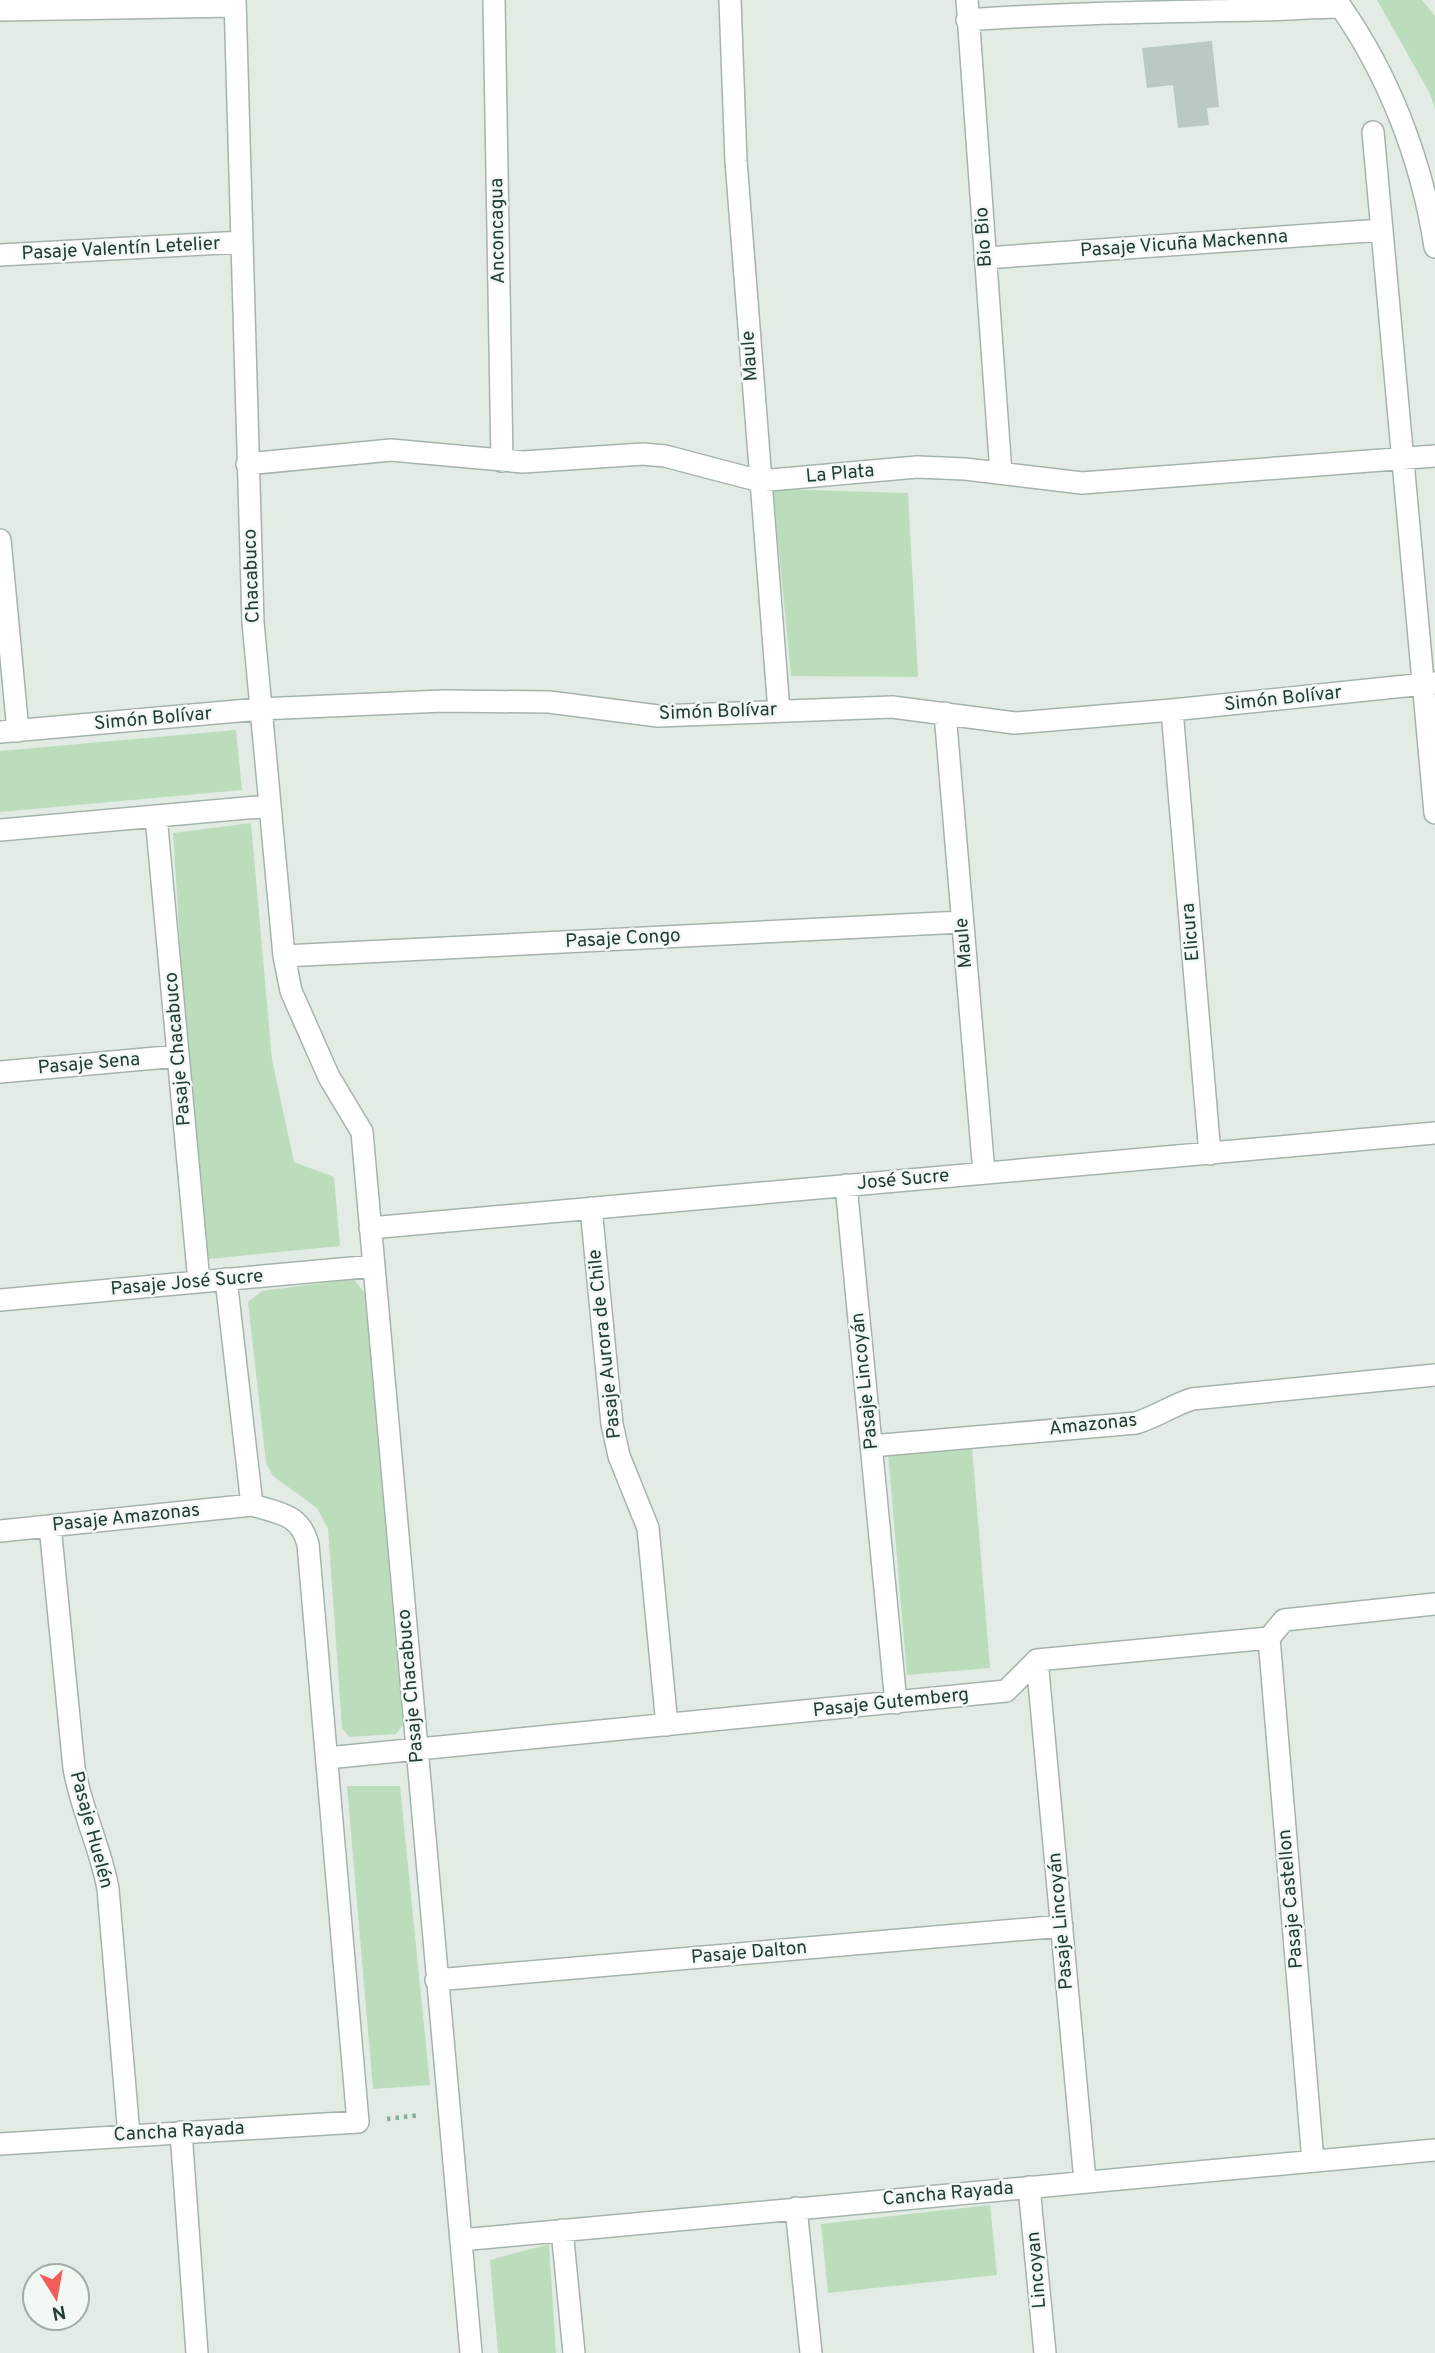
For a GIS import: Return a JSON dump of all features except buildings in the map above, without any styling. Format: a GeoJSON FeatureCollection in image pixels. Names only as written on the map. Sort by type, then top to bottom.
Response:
{"type":"FeatureCollection","features":[{"type":"Feature","properties":{"kind":"street","name":"Anconcagua"},"geometry":{"type":"LineString","coordinates":[[494,0],[502,461]]}},
{"type":"Feature","properties":{"kind":"street","name":"Maule"},"geometry":{"type":"LineString","coordinates":[[730,0],[736,162],[779,710]]}},
{"type":"Feature","properties":{"kind":"street"},"geometry":{"type":"LineString","coordinates":[[0,10],[235,3]]}},
{"type":"Feature","properties":{"kind":"street","name":"Chacabuco"},"geometry":{"type":"LineString","coordinates":[[235,3],[253,622],[284,956],[290,991],[329,1077],[362,1132]]}},
{"type":"Feature","properties":{"kind":"street"},"geometry":{"type":"LineString","coordinates":[[967,10],[1260,10],[1339,3],[1378,72],[1401,120],[1426,194],[1435,247]]}},
{"type":"Feature","properties":{"kind":"street","name":"Bio Bio"},"geometry":{"type":"LineString","coordinates":[[967,10],[1001,474]]}},
{"type":"Feature","properties":{"kind":"street"},"geometry":{"type":"LineString","coordinates":[[1373,132],[1403,459],[1429,683],[1435,813]]}},
{"type":"Feature","properties":{"kind":"street","name":"Pasaje Vicuña Mackenna"},"geometry":{"type":"LineString","coordinates":[[985,258],[1382,230]]}},
{"type":"Feature","properties":{"kind":"street","name":"Pasaje Valentín Letelier"},"geometry":{"type":"LineString","coordinates":[[0,255],[242,242]]}},
{"type":"Feature","properties":{"kind":"street","name":"La Plata"},"geometry":{"type":"LineString","coordinates":[[247,464],[391,450],[523,462],[618,455],[665,456],[760,481],[917,467],[965,469],[1082,483],[1435,456]]}},
{"type":"Feature","properties":{"kind":"street"},"geometry":{"type":"LineString","coordinates":[[0,540],[9,732]]}},
{"type":"Feature","properties":{"kind":"street","name":"Simón Bolívar"},"geometry":{"type":"LineString","coordinates":[[9,732],[260,709],[482,701],[549,702],[658,716],[892,707],[1015,723],[1172,710],[1429,683]]}},
{"type":"Feature","properties":{"kind":"street","name":"Elicura"},"geometry":{"type":"LineString","coordinates":[[1172,710],[1210,1154]]}},
{"type":"Feature","properties":{"kind":"street","name":"Maule"},"geometry":{"type":"LineString","coordinates":[[945,713],[984,1173]]}},
{"type":"Feature","properties":{"kind":"street"},"geometry":{"type":"LineString","coordinates":[[0,830],[269,806]]}},
{"type":"Feature","properties":{"kind":"street","name":"Pasaje Chacabuco"},"geometry":{"type":"LineString","coordinates":[[156,816],[199,1282]]}},
{"type":"Feature","properties":{"kind":"street","name":"Pasaje Congo"},"geometry":{"type":"LineString","coordinates":[[284,956],[962,922]]}},
{"type":"Feature","properties":{"kind":"street","name":"Pasaje Sena"},"geometry":{"type":"LineString","coordinates":[[0,1072],[178,1056]]}},
{"type":"Feature","properties":{"kind":"street","name":"Pasaje Chacabuco"},"geometry":{"type":"LineString","coordinates":[[362,1132],[461,2240]]}},
{"type":"Feature","properties":{"kind":"street","name":"José Sucre"},"geometry":{"type":"LineString","coordinates":[[370,1228],[1435,1133]]}},
{"type":"Feature","properties":{"kind":"street","name":"Pasaje Lincoyán"},"geometry":{"type":"LineString","coordinates":[[846,1185],[896,1703]]}},
{"type":"Feature","properties":{"kind":"street","name":"Pasaje Aurora de Chile"},"geometry":{"type":"LineString","coordinates":[[590,1208],[612,1424],[619,1456],[648,1528],[667,1725]]}},
{"type":"Feature","properties":{"kind":"street","name":"Pasaje José Sucre"},"geometry":{"type":"LineString","coordinates":[[0,1300],[374,1266]]}},
{"type":"Feature","properties":{"kind":"street"},"geometry":{"type":"LineString","coordinates":[[226,1279],[252,1505],[297,1522],[304,1532],[311,1566],[358,2122]]}},
{"type":"Feature","properties":{"kind":"street","name":"Amazonas"},"geometry":{"type":"LineString","coordinates":[[872,1446],[1136,1423],[1156,1417],[1192,1399],[1435,1375]]}},
{"type":"Feature","properties":{"kind":"street","name":"Pasaje Amazonas"},"geometry":{"type":"LineString","coordinates":[[0,1531],[252,1505]]}},
{"type":"Feature","properties":{"kind":"street","name":"Pasaje Huelén"},"geometry":{"type":"LineString","coordinates":[[50,1526],[74,1768],[78,1792],[105,1868],[108,1889],[129,2135]]}},
{"type":"Feature","properties":{"kind":"street"},"geometry":{"type":"LineString","coordinates":[[1037,1660],[1269,1637],[1284,1620],[1435,1604]]}},
{"type":"Feature","properties":{"kind":"street","name":"Pasaje Castellon"},"geometry":{"type":"LineString","coordinates":[[1269,1637],[1314,2161]]}},
{"type":"Feature","properties":{"kind":"street","name":"Pasaje Lincoyán"},"geometry":{"type":"LineString","coordinates":[[1037,1660],[1084,2181]]}},
{"type":"Feature","properties":{"kind":"street","name":"Pasaje Gutemberg"},"geometry":{"type":"LineString","coordinates":[[327,1758],[1006,1691],[1037,1660]]}},
{"type":"Feature","properties":{"kind":"street","name":"Pasaje Dalton"},"geometry":{"type":"LineString","coordinates":[[436,1980],[1062,1926]]}},
{"type":"Feature","properties":{"kind":"street","name":"Cancha Rayada"},"geometry":{"type":"LineString","coordinates":[[0,2144],[358,2122]]}},
{"type":"Feature","properties":{"kind":"street"},"geometry":{"type":"LineString","coordinates":[[181,2132],[197,2353]]}},
{"type":"Feature","properties":{"kind":"street","name":"Cancha Rayada"},"geometry":{"type":"LineString","coordinates":[[461,2240],[1435,2150]]}},
{"type":"Feature","properties":{"kind":"street","name":"Lincoyan"},"geometry":{"type":"LineString","coordinates":[[1029,2187],[1045,2353]]}},
{"type":"Feature","properties":{"kind":"street"},"geometry":{"type":"LineString","coordinates":[[796,2208],[811,2353]]}},
{"type":"Feature","properties":{"kind":"street"},"geometry":{"type":"LineString","coordinates":[[562,2230],[574,2353]]}},
{"type":"Feature","properties":{"kind":"street"},"geometry":{"type":"LineString","coordinates":[[461,2240],[471,2353]]}},
{"type":"Feature","properties":{"kind":"path"},"geometry":{"type":"LineString","coordinates":[[358,2122],[448,2112]]}},
{"type":"Feature","properties":{"kind":"green space"},"geometry":{"type":"Polygon","coordinates":[[[1377,0],[1422,0],[1435,16],[1435,108],[1429,92],[1377,0]]]}},
{"type":"Feature","properties":{"kind":"green space"},"geometry":{"type":"Polygon","coordinates":[[[773,489],[908,493],[918,677],[791,676],[773,489]]]}},
{"type":"Feature","properties":{"kind":"green space"},"geometry":{"type":"Polygon","coordinates":[[[236,730],[242,790],[0,812],[0,751],[236,730]]]}},
{"type":"Feature","properties":{"kind":"green space"},"geometry":{"type":"Polygon","coordinates":[[[251,823],[272,1060],[294,1162],[334,1177],[340,1246],[209,1259],[188,1069],[173,833],[251,823]]]}},
{"type":"Feature","properties":{"kind":"green space"},"geometry":{"type":"Polygon","coordinates":[[[354,1279],[365,1294],[403,1725],[396,1734],[349,1737],[342,1728],[328,1529],[317,1508],[273,1476],[266,1463],[248,1302],[262,1291],[354,1279]]]}},
{"type":"Feature","properties":{"kind":"green space"},"geometry":{"type":"Polygon","coordinates":[[[972,1447],[990,1668],[907,1675],[888,1453],[972,1447]]]}},
{"type":"Feature","properties":{"kind":"green space"},"geometry":{"type":"Polygon","coordinates":[[[347,1786],[400,1786],[430,2085],[373,2089],[347,1786]]]}},
{"type":"Feature","properties":{"kind":"green space"},"geometry":{"type":"Polygon","coordinates":[[[990,2205],[997,2275],[828,2293],[821,2224],[990,2205]]]}},
{"type":"Feature","properties":{"kind":"green space"},"geometry":{"type":"Polygon","coordinates":[[[549,2244],[556,2353],[498,2353],[490,2260],[549,2244]]]}}]}
